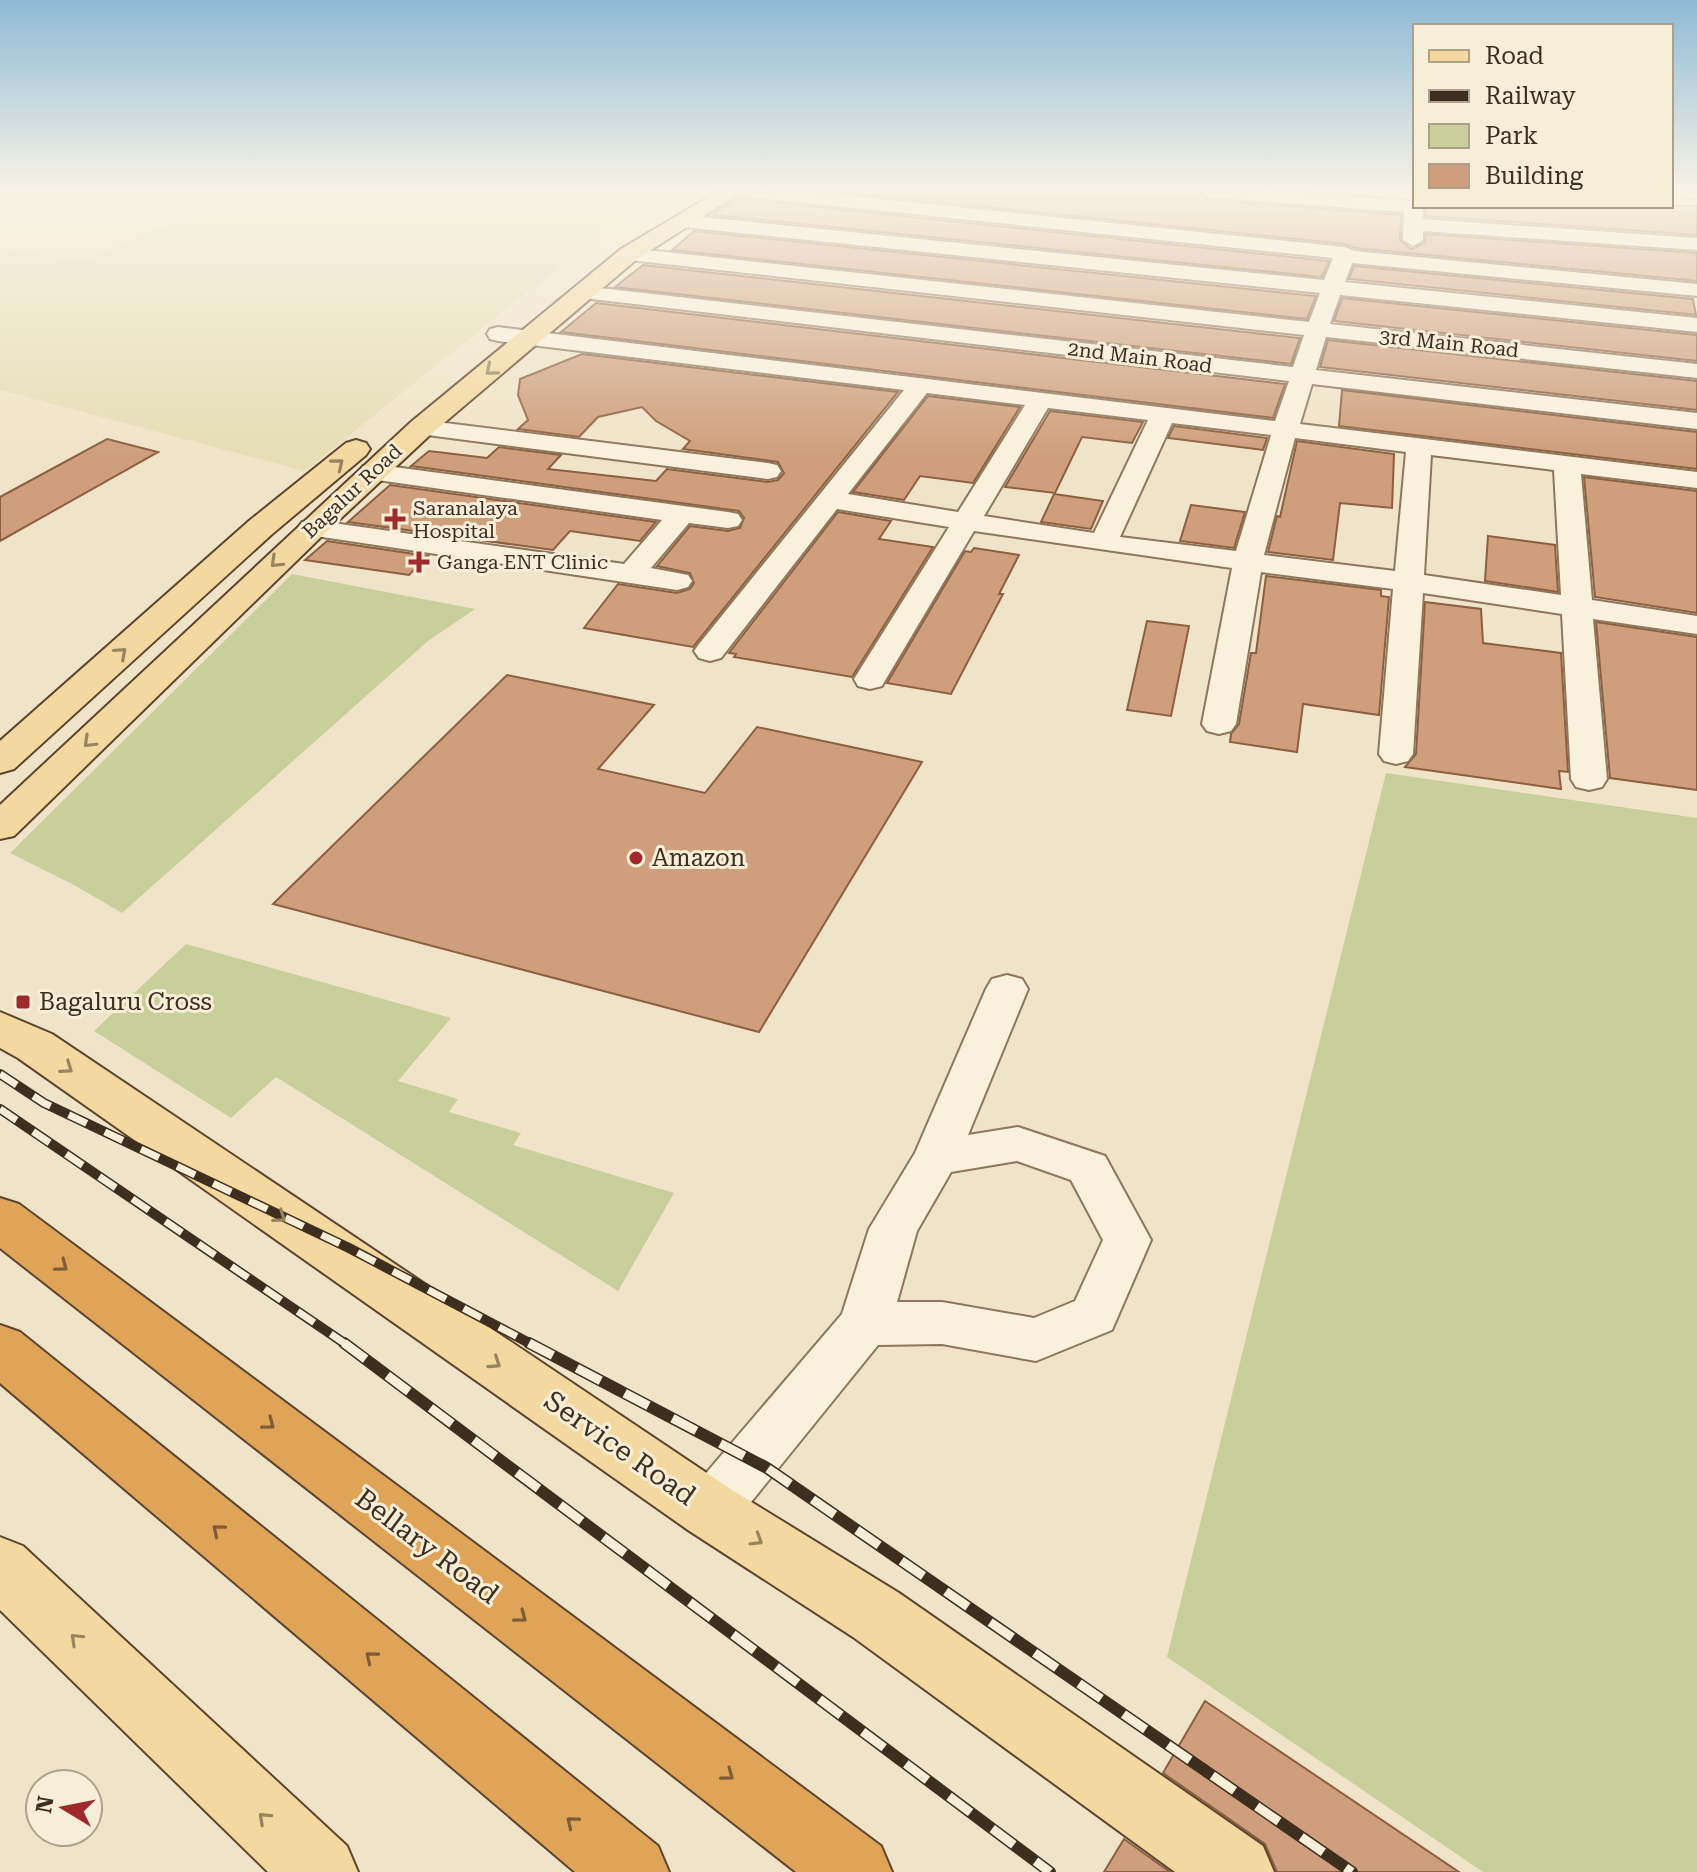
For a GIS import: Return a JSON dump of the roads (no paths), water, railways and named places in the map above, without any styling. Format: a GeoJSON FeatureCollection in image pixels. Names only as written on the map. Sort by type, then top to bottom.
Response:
{"type":"FeatureCollection","features":[{"type":"Feature","properties":{"kind":"highway","name":"Bellary Road"},"geometry":{"type":"LineString","coordinates":[[0,1219],[855,1872]]}},
{"type":"Feature","properties":{"kind":"highway"},"geometry":{"type":"LineString","coordinates":[[0,1349],[632,1872]]}},
{"type":"Feature","properties":{"kind":"main road","name":"Bagalur Road"},"geometry":{"type":"LineString","coordinates":[[0,761],[260,528],[498,334],[572,278]]}},
{"type":"Feature","properties":{"kind":"main road","name":"Bagalur Road"},"geometry":{"type":"LineString","coordinates":[[0,827],[372,472],[600,278]]}},
{"type":"Feature","properties":{"kind":"main road","name":"Service Road"},"geometry":{"type":"LineString","coordinates":[[0,1028],[35,1046],[710,1510],[876,1615],[1237,1872]]}},
{"type":"Feature","properties":{"kind":"main road"},"geometry":{"type":"LineString","coordinates":[[0,1567],[321,1872]]}},
{"type":"Feature","properties":{"kind":"street","name":"3rd Main Road"},"geometry":{"type":"LineString","coordinates":[[847,278],[1697,371]]}},
{"type":"Feature","properties":{"kind":"street"},"geometry":{"type":"LineString","coordinates":[[820,373],[902,278]]}},
{"type":"Feature","properties":{"kind":"street"},"geometry":{"type":"LineString","coordinates":[[1239,278],[1697,325]]}},
{"type":"Feature","properties":{"kind":"street"},"geometry":{"type":"LineString","coordinates":[[1219,724],[1248,560],[1285,430],[1335,278]]}},
{"type":"Feature","properties":{"kind":"street"},"geometry":{"type":"LineString","coordinates":[[1576,278],[1697,290]]}},
{"type":"Feature","properties":{"kind":"street","name":"2nd Main Road"},"geometry":{"type":"LineString","coordinates":[[583,292],[861,325],[1074,366],[1303,376],[1697,421]]}},
{"type":"Feature","properties":{"kind":"street"},"geometry":{"type":"LineString","coordinates":[[498,334],[1697,480]]}},
{"type":"Feature","properties":{"kind":"street"},"geometry":{"type":"LineString","coordinates":[[870,679],[965,523],[1074,366]]}},
{"type":"Feature","properties":{"kind":"street"},"geometry":{"type":"LineString","coordinates":[[710,651],[921,385]]}},
{"type":"Feature","properties":{"kind":"street"},"geometry":{"type":"LineString","coordinates":[[1103,543],[1164,414]]}},
{"type":"Feature","properties":{"kind":"street"},"geometry":{"type":"LineString","coordinates":[[421,428],[768,471]]}},
{"type":"Feature","properties":{"kind":"street"},"geometry":{"type":"LineString","coordinates":[[1396,754],[1419,447]]}},
{"type":"Feature","properties":{"kind":"street"},"geometry":{"type":"LineString","coordinates":[[1567,466],[1589,779]]}},
{"type":"Feature","properties":{"kind":"street"},"geometry":{"type":"LineString","coordinates":[[372,472],[728,520]]}},
{"type":"Feature","properties":{"kind":"street"},"geometry":{"type":"LineString","coordinates":[[831,500],[1103,543],[1411,582],[1697,625]]}},
{"type":"Feature","properties":{"kind":"street"},"geometry":{"type":"LineString","coordinates":[[631,574],[682,514]]}},
{"type":"Feature","properties":{"kind":"street"},"geometry":{"type":"LineString","coordinates":[[312,528],[677,581]]}},
{"type":"Feature","properties":{"kind":"street"},"geometry":{"type":"LineString","coordinates":[[710,1510],[865,1324],[893,1229],[936,1157],[1007,989]]}},
{"type":"Feature","properties":{"kind":"street"},"geometry":{"type":"LineString","coordinates":[[865,1324],[942,1323],[1036,1340],[1094,1315],[1127,1240],[1088,1168],[1018,1144],[936,1157]]}},
{"type":"Feature","properties":{"kind":"railway"},"geometry":{"type":"LineString","coordinates":[[0,1074],[44,1103],[349,1248],[533,1345]]}},
{"type":"Feature","properties":{"kind":"railway"},"geometry":{"type":"LineString","coordinates":[[0,1109],[347,1345]]}},
{"type":"Feature","properties":{"kind":"railway"},"geometry":{"type":"LineString","coordinates":[[344,1343],[1050,1872]]}},
{"type":"Feature","properties":{"kind":"railway"},"geometry":{"type":"LineString","coordinates":[[529,1343],[767,1468],[1352,1872]]}},
{"type":"Feature","properties":{"kind":"place","name":"Saranalaya Hospital"},"geometry":{"type":"Point","coordinates":[395,519]}},
{"type":"Feature","properties":{"kind":"place","name":"Ganga ENT Clinic"},"geometry":{"type":"Point","coordinates":[419,562]}},
{"type":"Feature","properties":{"kind":"place","name":"Amazon"},"geometry":{"type":"Point","coordinates":[636,858]}},
{"type":"Feature","properties":{"kind":"place","name":"Bagaluru Cross"},"geometry":{"type":"Point","coordinates":[23,1002]}}]}
